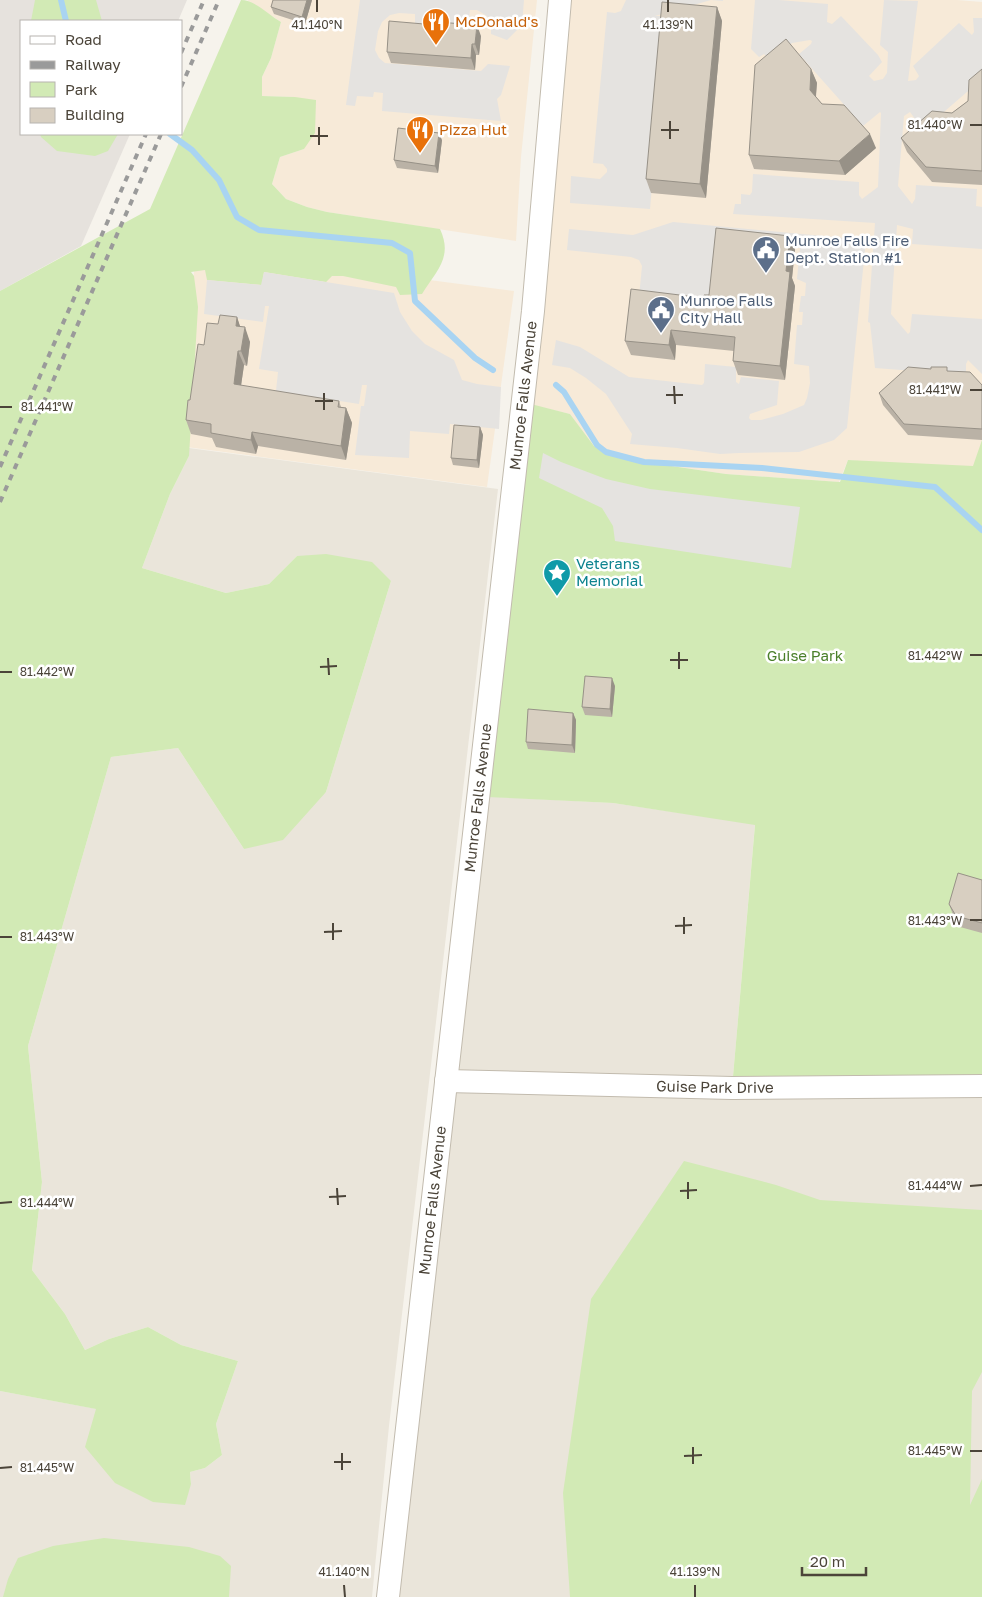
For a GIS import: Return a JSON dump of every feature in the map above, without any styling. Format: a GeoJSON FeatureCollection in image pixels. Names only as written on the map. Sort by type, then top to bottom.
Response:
{"type":"FeatureCollection","features":[{"type":"Feature","properties":{"kind":"street","name":"Munroe Falls Avenue"},"geometry":{"type":"LineString","coordinates":[[388,1597],[533,312],[560,0]]}},
{"type":"Feature","properties":{"kind":"street","name":"Guise Park Drive"},"geometry":{"type":"LineString","coordinates":[[446,1081],[705,1087],[982,1086]]}},
{"type":"Feature","properties":{"kind":"shaded area"},"geometry":{"type":"Polygon","coordinates":[[[0,0],[187,0],[178,20],[20,20],[20,135],[130,135],[81,246],[0,291],[0,0]]]}},
{"type":"Feature","properties":{"kind":"shaded area"},"geometry":{"type":"Polygon","coordinates":[[[247,0],[537,0],[521,157],[516,241],[327,212],[286,199],[272,184],[280,157],[304,149],[295,97],[262,96],[262,77],[271,58],[281,22],[247,0]]]}},
{"type":"Feature","properties":{"kind":"shaded area"},"geometry":{"type":"Polygon","coordinates":[[[360,0],[524,0],[522,25],[507,40],[491,34],[491,21],[477,10],[470,10],[468,27],[415,23],[415,14],[399,13],[390,15],[382,22],[378,31],[375,50],[379,58],[385,63],[481,71],[488,64],[510,66],[501,95],[497,99],[501,121],[382,111],[383,93],[374,92],[373,97],[357,96],[355,106],[346,105],[360,0]]]}},
{"type":"Feature","properties":{"kind":"shaded area"},"geometry":{"type":"Polygon","coordinates":[[[560,0],[957,0],[982,2],[982,475],[848,460],[839,482],[726,474],[644,462],[606,452],[594,446],[570,414],[528,404],[560,0]]]}},
{"type":"Feature","properties":{"kind":"shaded area"},"geometry":{"type":"Polygon","coordinates":[[[626,0],[711,0],[655,16],[667,16],[650,209],[570,203],[571,176],[600,179],[607,172],[603,164],[593,163],[607,12],[615,13],[621,11],[626,0]]]}},
{"type":"Feature","properties":{"kind":"shaded area"},"geometry":{"type":"Polygon","coordinates":[[[755,0],[828,4],[827,22],[832,24],[841,16],[878,55],[882,62],[869,76],[874,81],[883,79],[887,73],[888,52],[880,45],[884,0],[918,1],[908,81],[916,80],[919,76],[913,66],[959,23],[972,35],[974,32],[973,18],[982,18],[982,79],[923,130],[910,112],[904,116],[898,186],[912,204],[915,199],[916,185],[977,189],[976,206],[982,207],[982,249],[912,244],[913,229],[897,225],[891,314],[908,334],[910,332],[912,314],[982,319],[982,374],[968,360],[966,375],[875,368],[870,323],[868,322],[875,223],[733,214],[735,204],[741,204],[741,194],[750,195],[752,192],[753,174],[859,182],[859,195],[862,199],[878,187],[881,113],[863,126],[799,54],[811,44],[812,41],[810,40],[792,43],[771,61],[764,54],[759,57],[751,49],[755,0]]]}},
{"type":"Feature","properties":{"kind":"shaded area"},"geometry":{"type":"Polygon","coordinates":[[[673,222],[866,240],[847,428],[834,440],[799,452],[720,454],[630,444],[632,434],[606,394],[570,368],[552,365],[556,340],[580,347],[629,377],[702,385],[704,383],[705,364],[736,367],[736,382],[739,384],[741,377],[779,381],[777,405],[750,414],[749,418],[751,420],[761,420],[783,414],[804,405],[810,383],[809,366],[794,364],[797,325],[802,325],[803,312],[799,312],[801,296],[805,296],[806,283],[797,279],[800,248],[719,240],[714,299],[693,297],[693,302],[639,297],[642,266],[639,260],[631,257],[567,250],[569,229],[633,235],[673,222]]]}},
{"type":"Feature","properties":{"kind":"shaded area"},"geometry":{"type":"Polygon","coordinates":[[[198,250],[514,291],[487,487],[164,444],[198,250]]]}},
{"type":"Feature","properties":{"kind":"shaded area"},"geometry":{"type":"Polygon","coordinates":[[[264,272],[394,293],[400,312],[412,331],[425,344],[454,360],[462,380],[501,387],[499,429],[450,424],[449,434],[410,431],[409,458],[355,455],[361,406],[364,406],[367,385],[362,385],[359,404],[276,391],[278,372],[259,369],[269,306],[265,306],[263,322],[204,314],[207,280],[261,285],[264,272]]]}},
{"type":"Feature","properties":{"kind":"shaded area"},"geometry":{"type":"Polygon","coordinates":[[[189,448],[498,489],[389,1426],[372,1597],[0,1597],[0,1391],[97,1409],[191,1484],[190,1472],[205,1468],[222,1455],[216,1424],[238,1361],[181,1345],[148,1327],[109,1339],[85,1350],[65,1314],[32,1270],[42,1182],[28,1046],[111,757],[178,748],[244,849],[326,792],[391,581],[297,556],[269,584],[226,593],[142,568],[170,494],[189,456],[189,448]]]}},
{"type":"Feature","properties":{"kind":"shaded area"},"geometry":{"type":"Polygon","coordinates":[[[543,453],[606,479],[650,489],[800,507],[791,568],[615,541],[613,526],[602,508],[539,478],[543,453]]]}},
{"type":"Feature","properties":{"kind":"shaded area"},"geometry":{"type":"Polygon","coordinates":[[[479,796],[613,803],[755,824],[732,1088],[982,1087],[982,1597],[388,1597],[479,796]]]}},
{"type":"Feature","properties":{"kind":"green space"},"geometry":{"type":"Polygon","coordinates":[[[35,0],[96,0],[102,20],[31,20],[35,0]]]}},
{"type":"Feature","properties":{"kind":"green space"},"geometry":{"type":"Polygon","coordinates":[[[241,0],[257,5],[281,22],[271,58],[262,77],[262,96],[316,100],[315,133],[304,149],[280,157],[272,184],[286,199],[307,207],[327,212],[440,229],[445,248],[442,263],[422,294],[400,295],[396,287],[343,276],[332,276],[326,282],[264,272],[262,285],[207,280],[205,270],[191,272],[194,276],[198,307],[189,456],[170,494],[142,568],[226,593],[269,584],[297,556],[326,554],[372,562],[391,581],[326,792],[283,840],[244,849],[178,748],[111,757],[28,1046],[42,1182],[32,1270],[65,1314],[85,1350],[109,1339],[148,1327],[181,1345],[238,1361],[216,1424],[222,1455],[205,1468],[190,1472],[191,1484],[185,1505],[153,1502],[115,1483],[85,1447],[96,1409],[0,1391],[0,291],[150,209],[241,0]]]}},
{"type":"Feature","properties":{"kind":"green space"},"geometry":{"type":"Polygon","coordinates":[[[40,135],[117,135],[108,151],[95,156],[57,151],[40,135]]]}},
{"type":"Feature","properties":{"kind":"green space","name":"Guise Park"},"geometry":{"type":"Polygon","coordinates":[[[523,402],[570,414],[594,446],[606,452],[644,462],[726,474],[840,482],[848,460],[973,466],[982,440],[982,1086],[732,1088],[755,825],[613,803],[487,797],[523,402]]]}},
{"type":"Feature","properties":{"kind":"green space"},"geometry":{"type":"Polygon","coordinates":[[[684,1161],[776,1185],[820,1200],[982,1210],[982,1372],[972,1391],[970,1505],[982,1479],[982,1597],[570,1597],[563,1493],[591,1299],[684,1161]]]}},
{"type":"Feature","properties":{"kind":"green space"},"geometry":{"type":"Polygon","coordinates":[[[104,1538],[189,1547],[220,1556],[231,1566],[229,1597],[3,1597],[8,1579],[18,1558],[53,1546],[104,1538]]]}},
{"type":"Feature","properties":{"kind":"building"},"geometry":{"type":"Polygon","coordinates":[[[273,0],[307,0],[302,17],[271,7],[273,0]]]}},
{"type":"Feature","properties":{"kind":"building"},"geometry":{"type":"Polygon","coordinates":[[[662,2],[717,7],[700,184],[646,179],[662,2]]]}},
{"type":"Feature","properties":{"kind":"building","name":"McDonald's"},"geometry":{"type":"Polygon","coordinates":[[[389,21],[424,24],[424,21],[477,25],[475,44],[472,44],[471,58],[387,52],[389,21]]]}},
{"type":"Feature","properties":{"kind":"building"},"geometry":{"type":"Polygon","coordinates":[[[786,39],[811,69],[810,90],[822,104],[844,105],[870,134],[839,161],[749,155],[755,65],[786,39]]]}},
{"type":"Feature","properties":{"kind":"building"},"geometry":{"type":"Polygon","coordinates":[[[982,69],[982,171],[926,167],[901,138],[932,111],[952,113],[968,101],[969,80],[982,69]]]}},
{"type":"Feature","properties":{"kind":"building","name":"Pizza Hut"},"geometry":{"type":"Polygon","coordinates":[[[398,128],[439,133],[435,166],[394,160],[398,128]]]}},
{"type":"Feature","properties":{"kind":"building"},"geometry":{"type":"Polygon","coordinates":[[[716,228],[790,236],[786,271],[790,272],[780,366],[733,361],[735,337],[671,330],[669,345],[625,341],[631,289],[704,298],[704,295],[709,295],[716,228]]]}},
{"type":"Feature","properties":{"kind":"building"},"geometry":{"type":"Polygon","coordinates":[[[220,315],[237,317],[236,326],[245,327],[241,351],[238,351],[234,384],[339,401],[338,407],[346,408],[341,446],[252,432],[251,440],[211,433],[211,424],[186,420],[198,344],[204,345],[207,323],[218,324],[220,315]]]}},
{"type":"Feature","properties":{"kind":"building"},"geometry":{"type":"Polygon","coordinates":[[[908,367],[931,369],[931,367],[947,367],[947,371],[970,372],[982,385],[982,429],[904,424],[879,393],[908,367]]]}},
{"type":"Feature","properties":{"kind":"building"},"geometry":{"type":"Polygon","coordinates":[[[454,425],[480,427],[477,460],[451,458],[454,425]]]}},
{"type":"Feature","properties":{"kind":"building"},"geometry":{"type":"Polygon","coordinates":[[[585,676],[612,678],[610,709],[582,707],[585,676]]]}},
{"type":"Feature","properties":{"kind":"building"},"geometry":{"type":"Polygon","coordinates":[[[528,709],[573,713],[572,745],[526,742],[528,709]]]}},
{"type":"Feature","properties":{"kind":"building"},"geometry":{"type":"Polygon","coordinates":[[[958,873],[982,880],[982,923],[956,916],[949,904],[958,873]]]}},
{"type":"Feature","properties":{"kind":"waterway"},"geometry":{"type":"LineString","coordinates":[[61,0],[66,20]]}},
{"type":"Feature","properties":{"kind":"waterway"},"geometry":{"type":"LineString","coordinates":[[171,135],[192,150],[219,180],[237,217],[259,230],[392,243],[410,253],[415,301],[475,358],[493,370]]}},
{"type":"Feature","properties":{"kind":"waterway"},"geometry":{"type":"LineString","coordinates":[[556,385],[564,392],[597,445],[606,452],[644,462],[762,468],[935,487],[982,530]]}},
{"type":"Feature","properties":{"kind":"railway"},"geometry":{"type":"LineString","coordinates":[[182,51],[204,0]]}},
{"type":"Feature","properties":{"kind":"railway"},"geometry":{"type":"LineString","coordinates":[[182,85],[219,0]]}},
{"type":"Feature","properties":{"kind":"railway"},"geometry":{"type":"LineString","coordinates":[[0,467],[146,135]]}},
{"type":"Feature","properties":{"kind":"railway"},"geometry":{"type":"LineString","coordinates":[[0,502],[161,135]]}},
{"type":"Feature","properties":{"kind":"place","name":"McDonald's"},"geometry":{"type":"Point","coordinates":[436,46]}},
{"type":"Feature","properties":{"kind":"place","name":"Pizza Hut"},"geometry":{"type":"Point","coordinates":[420,154]}},
{"type":"Feature","properties":{"kind":"place","name":"Munroe Falls Fire Dept. Station #1"},"geometry":{"type":"Point","coordinates":[766,274]}},
{"type":"Feature","properties":{"kind":"place","name":"Munroe Falls City Hall"},"geometry":{"type":"Point","coordinates":[661,334]}},
{"type":"Feature","properties":{"kind":"place","name":"Veterans Memorial"},"geometry":{"type":"Point","coordinates":[557,597]}}]}
